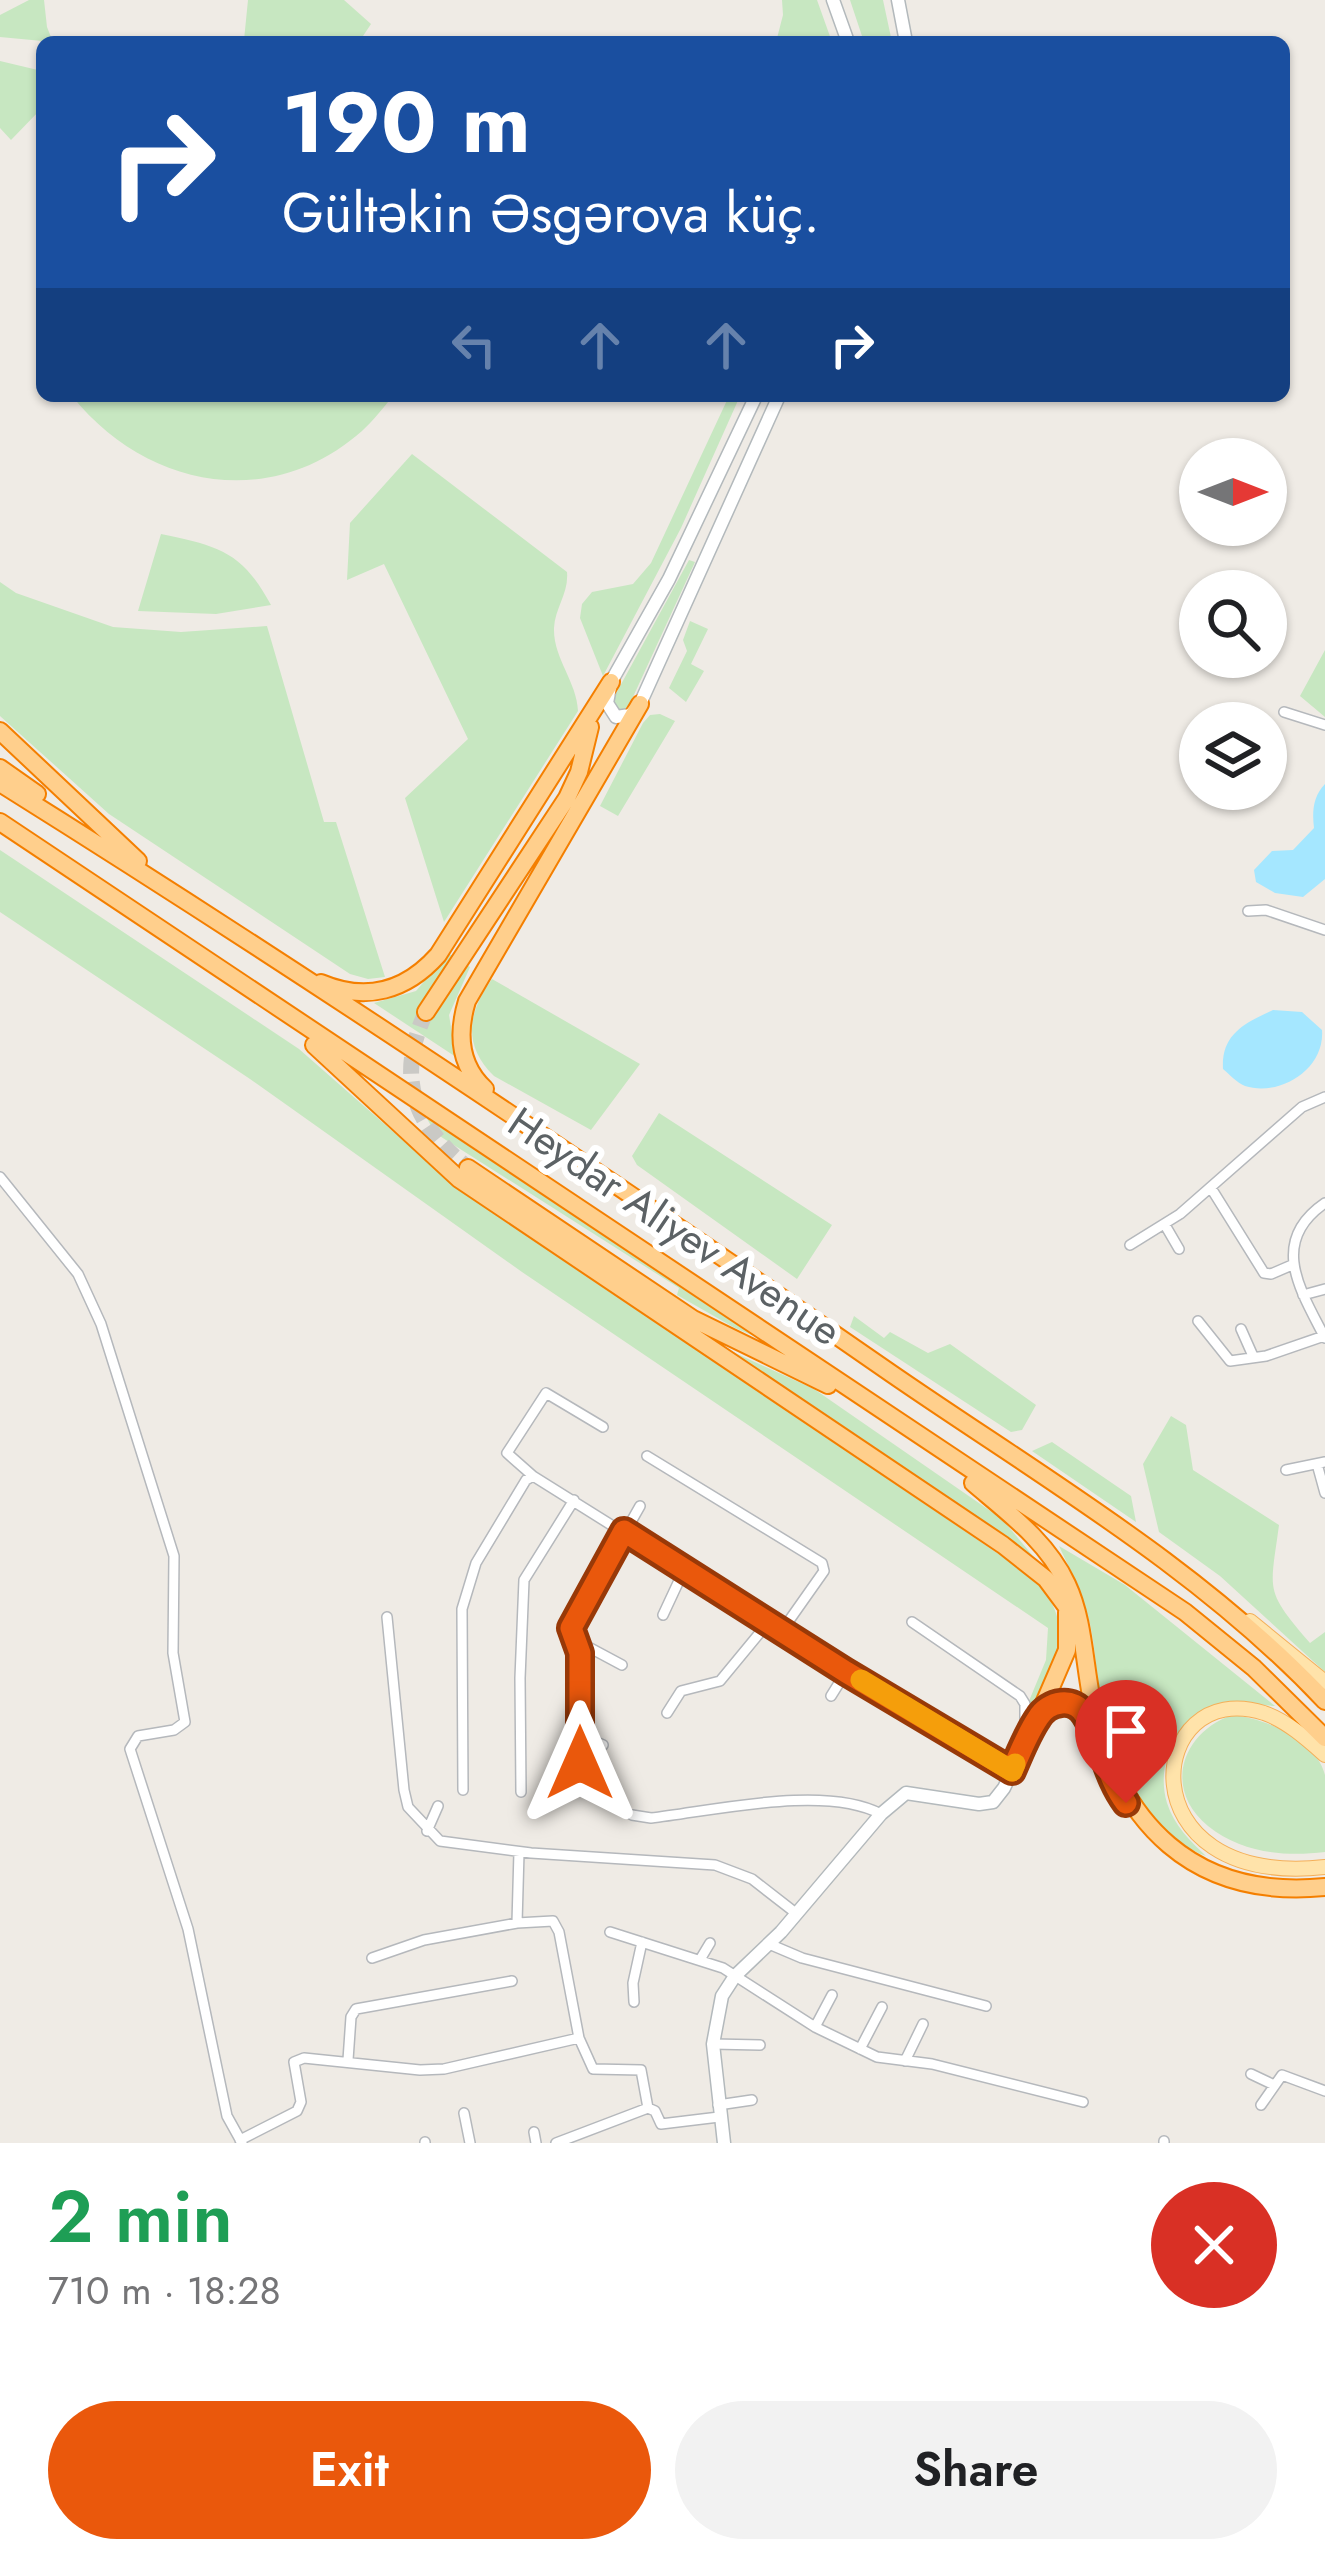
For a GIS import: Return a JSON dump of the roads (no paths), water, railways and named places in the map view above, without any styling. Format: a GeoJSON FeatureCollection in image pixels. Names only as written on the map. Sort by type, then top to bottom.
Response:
{"type":"FeatureCollection","features":[{"type":"Feature","properties":{"kind":"highway"},"geometry":{"type":"LineString","coordinates":[[261,953],[343,991],[380,993],[424,971],[611,682]]}},
{"type":"Feature","properties":{"kind":"highway"},"geometry":{"type":"LineString","coordinates":[[537,1132],[471,1073],[460,1042],[462,1015],[481,971],[640,704]]}},
{"type":"Feature","properties":{"kind":"highway"},"geometry":{"type":"LineString","coordinates":[[426,1012],[575,783],[592,714]]}},
{"type":"Feature","properties":{"kind":"highway"},"geometry":{"type":"LineString","coordinates":[[0,731],[164,886]]}},
{"type":"Feature","properties":{"kind":"highway"},"geometry":{"type":"LineString","coordinates":[[0,768],[164,886]]}},
{"type":"Feature","properties":{"kind":"highway","name":"Heydar Aliyev Avenue"},"geometry":{"type":"LineString","coordinates":[[0,783],[537,1132],[1201,1587],[1325,1701]]}},
{"type":"Feature","properties":{"kind":"highway","name":"Heydar Aliyev Avenue"},"geometry":{"type":"LineString","coordinates":[[0,822],[1185,1612],[1254,1668],[1325,1738]]}},
{"type":"Feature","properties":{"kind":"highway"},"geometry":{"type":"LineString","coordinates":[[234,981],[341,1067],[459,1179],[1003,1545],[1046,1580],[1063,1600],[1081,1636]]}},
{"type":"Feature","properties":{"kind":"highway"},"geometry":{"type":"LineString","coordinates":[[467,1168],[692,1319],[910,1430],[1039,1542],[1068,1586],[1101,1738],[1118,1783],[1142,1820],[1168,1846],[1216,1874],[1265,1887],[1325,1886]]}},
{"type":"Feature","properties":{"kind":"highway"},"geometry":{"type":"LineString","coordinates":[[1039,1715],[1067,1650],[1069,1625],[1063,1600]]}},
{"type":"Feature","properties":{"kind":"main road"},"geometry":{"type":"LineString","coordinates":[[835,0],[846,36]]}},
{"type":"Feature","properties":{"kind":"main road"},"geometry":{"type":"LineString","coordinates":[[898,0],[906,36]]}},
{"type":"Feature","properties":{"kind":"main road"},"geometry":{"type":"LineString","coordinates":[[753,402],[688,541],[611,682],[607,703],[611,714],[625,717],[640,704],[775,402]]}},
{"type":"Feature","properties":{"kind":"main road"},"geometry":{"type":"LineString","coordinates":[[1201,1587],[1272,1636],[1325,1682]]}},
{"type":"Feature","properties":{"kind":"main road"},"geometry":{"type":"LineString","coordinates":[[724,2143],[713,2044],[716,2012],[735,1976],[797,1914],[881,1814],[906,1793],[993,1802],[1039,1715],[1058,1703],[1070,1703],[1082,1710],[1114,1784],[1142,1820]]}},
{"type":"Feature","properties":{"kind":"main road"},"geometry":{"type":"LineString","coordinates":[[1325,1755],[1270,1715],[1235,1709],[1211,1716],[1189,1732],[1172,1770],[1183,1819],[1219,1852],[1268,1868],[1325,1867]]}},
{"type":"Feature","properties":{"kind":"street"},"geometry":{"type":"LineString","coordinates":[[1287,713],[1325,725]]}},
{"type":"Feature","properties":{"kind":"street"},"geometry":{"type":"LineString","coordinates":[[1248,911],[1266,910],[1325,930]]}},
{"type":"Feature","properties":{"kind":"street"},"geometry":{"type":"LineString","coordinates":[[1130,1244],[1165,1226],[1302,1107],[1325,1097]]}},
{"type":"Feature","properties":{"kind":"street"},"geometry":{"type":"LineString","coordinates":[[0,1177],[88,1291],[174,1556],[173,1653],[185,1722],[174,1730],[134,1738],[130,1749],[188,1929],[227,2116],[241,2141],[300,2108],[294,2062],[304,2058],[421,2070],[579,2038]]}},
{"type":"Feature","properties":{"kind":"street"},"geometry":{"type":"LineString","coordinates":[[1211,1188],[1264,1273],[1292,1265]]}},
{"type":"Feature","properties":{"kind":"street"},"geometry":{"type":"LineString","coordinates":[[1198,1321],[1231,1361],[1266,1356],[1324,1337],[1292,1265],[1303,1225],[1325,1203]]}},
{"type":"Feature","properties":{"kind":"street"},"geometry":{"type":"LineString","coordinates":[[1165,1226],[1179,1249]]}},
{"type":"Feature","properties":{"kind":"street"},"geometry":{"type":"LineString","coordinates":[[1303,1294],[1325,1289]]}},
{"type":"Feature","properties":{"kind":"street"},"geometry":{"type":"LineString","coordinates":[[1241,1330],[1253,1356]]}},
{"type":"Feature","properties":{"kind":"street"},"geometry":{"type":"LineString","coordinates":[[603,1427],[550,1394],[543,1395],[507,1449],[533,1476],[1012,1771]]}},
{"type":"Feature","properties":{"kind":"street"},"geometry":{"type":"LineString","coordinates":[[647,1456],[822,1563],[824,1570],[782,1632]]}},
{"type":"Feature","properties":{"kind":"street"},"geometry":{"type":"LineString","coordinates":[[1286,1470],[1321,1463],[1325,1492]]}},
{"type":"Feature","properties":{"kind":"street"},"geometry":{"type":"LineString","coordinates":[[463,1790],[462,1609],[485,1546],[533,1476]]}},
{"type":"Feature","properties":{"kind":"street"},"geometry":{"type":"LineString","coordinates":[[521,1792],[524,1580],[574,1500]]}},
{"type":"Feature","properties":{"kind":"street"},"geometry":{"type":"LineString","coordinates":[[622,1665],[579,1642],[572,1633],[573,1620],[640,1506]]}},
{"type":"Feature","properties":{"kind":"street"},"geometry":{"type":"LineString","coordinates":[[663,1615],[684,1570]]}},
{"type":"Feature","properties":{"kind":"street"},"geometry":{"type":"LineString","coordinates":[[387,1618],[404,1790],[409,1807],[427,1831],[451,1844],[715,1865],[752,1879],[797,1914]]}},
{"type":"Feature","properties":{"kind":"street"},"geometry":{"type":"LineString","coordinates":[[912,1622],[1020,1696],[1030,1734]]}},
{"type":"Feature","properties":{"kind":"street"},"geometry":{"type":"LineString","coordinates":[[667,1713],[681,1691],[720,1681],[767,1624]]}},
{"type":"Feature","properties":{"kind":"street"},"geometry":{"type":"LineString","coordinates":[[579,1642],[580,1763]]}},
{"type":"Feature","properties":{"kind":"street"},"geometry":{"type":"LineString","coordinates":[[831,1696],[846,1672]]}},
{"type":"Feature","properties":{"kind":"street"},"geometry":{"type":"LineString","coordinates":[[580,1736],[603,1745]]}},
{"type":"Feature","properties":{"kind":"street"},"geometry":{"type":"LineString","coordinates":[[632,1814],[651,1818],[801,1802],[859,1805],[881,1814]]}},
{"type":"Feature","properties":{"kind":"street"},"geometry":{"type":"LineString","coordinates":[[427,1831],[438,1806]]}},
{"type":"Feature","properties":{"kind":"street"},"geometry":{"type":"LineString","coordinates":[[518,1923],[519,1852]]}},
{"type":"Feature","properties":{"kind":"street"},"geometry":{"type":"LineString","coordinates":[[372,1958],[424,1940],[547,1920],[556,1924],[579,2038],[593,2069],[641,2070],[648,2108],[666,2124],[752,2100]]}},
{"type":"Feature","properties":{"kind":"street"},"geometry":{"type":"LineString","coordinates":[[610,1932],[701,1958],[815,2027],[884,2060],[1040,2089],[1083,2102]]}},
{"type":"Feature","properties":{"kind":"street"},"geometry":{"type":"LineString","coordinates":[[634,2002],[642,1942]]}},
{"type":"Feature","properties":{"kind":"street"},"geometry":{"type":"LineString","coordinates":[[701,1958],[710,1943]]}},
{"type":"Feature","properties":{"kind":"street"},"geometry":{"type":"LineString","coordinates":[[769,1944],[813,1961],[986,2006]]}},
{"type":"Feature","properties":{"kind":"street"},"geometry":{"type":"LineString","coordinates":[[348,2060],[351,2017],[356,2009],[512,1981]]}},
{"type":"Feature","properties":{"kind":"street"},"geometry":{"type":"LineString","coordinates":[[815,2027],[832,1995]]}},
{"type":"Feature","properties":{"kind":"street"},"geometry":{"type":"LineString","coordinates":[[860,2049],[882,2007]]}},
{"type":"Feature","properties":{"kind":"street"},"geometry":{"type":"LineString","coordinates":[[905,2061],[923,2024]]}},
{"type":"Feature","properties":{"kind":"street"},"geometry":{"type":"LineString","coordinates":[[713,2044],[760,2045]]}},
{"type":"Feature","properties":{"kind":"street"},"geometry":{"type":"LineString","coordinates":[[1251,2074],[1272,2084]]}},
{"type":"Feature","properties":{"kind":"street"},"geometry":{"type":"LineString","coordinates":[[1261,2105],[1278,2076],[1287,2075],[1325,2091]]}},
{"type":"Feature","properties":{"kind":"street"},"geometry":{"type":"LineString","coordinates":[[556,2143],[648,2108]]}},
{"type":"Feature","properties":{"kind":"street"},"geometry":{"type":"LineString","coordinates":[[464,2113],[470,2143]]}},
{"type":"Feature","properties":{"kind":"water"},"geometry":{"type":"Polygon","coordinates":[[[1325,784],[1325,879],[1303,897],[1275,893],[1256,882],[1254,870],[1272,851],[1293,850],[1314,828],[1314,804],[1325,784]]]}},
{"type":"Feature","properties":{"kind":"water"},"geometry":{"type":"Polygon","coordinates":[[[1273,1010],[1302,1012],[1322,1030],[1321,1044],[1308,1068],[1285,1084],[1245,1086],[1223,1069],[1226,1047],[1244,1025],[1273,1010]]]}},
{"type":"Feature","properties":{"kind":"tunnel"},"geometry":{"type":"LineString","coordinates":[[426,1012],[412,1058],[415,1099],[434,1135],[468,1168]]}}]}
